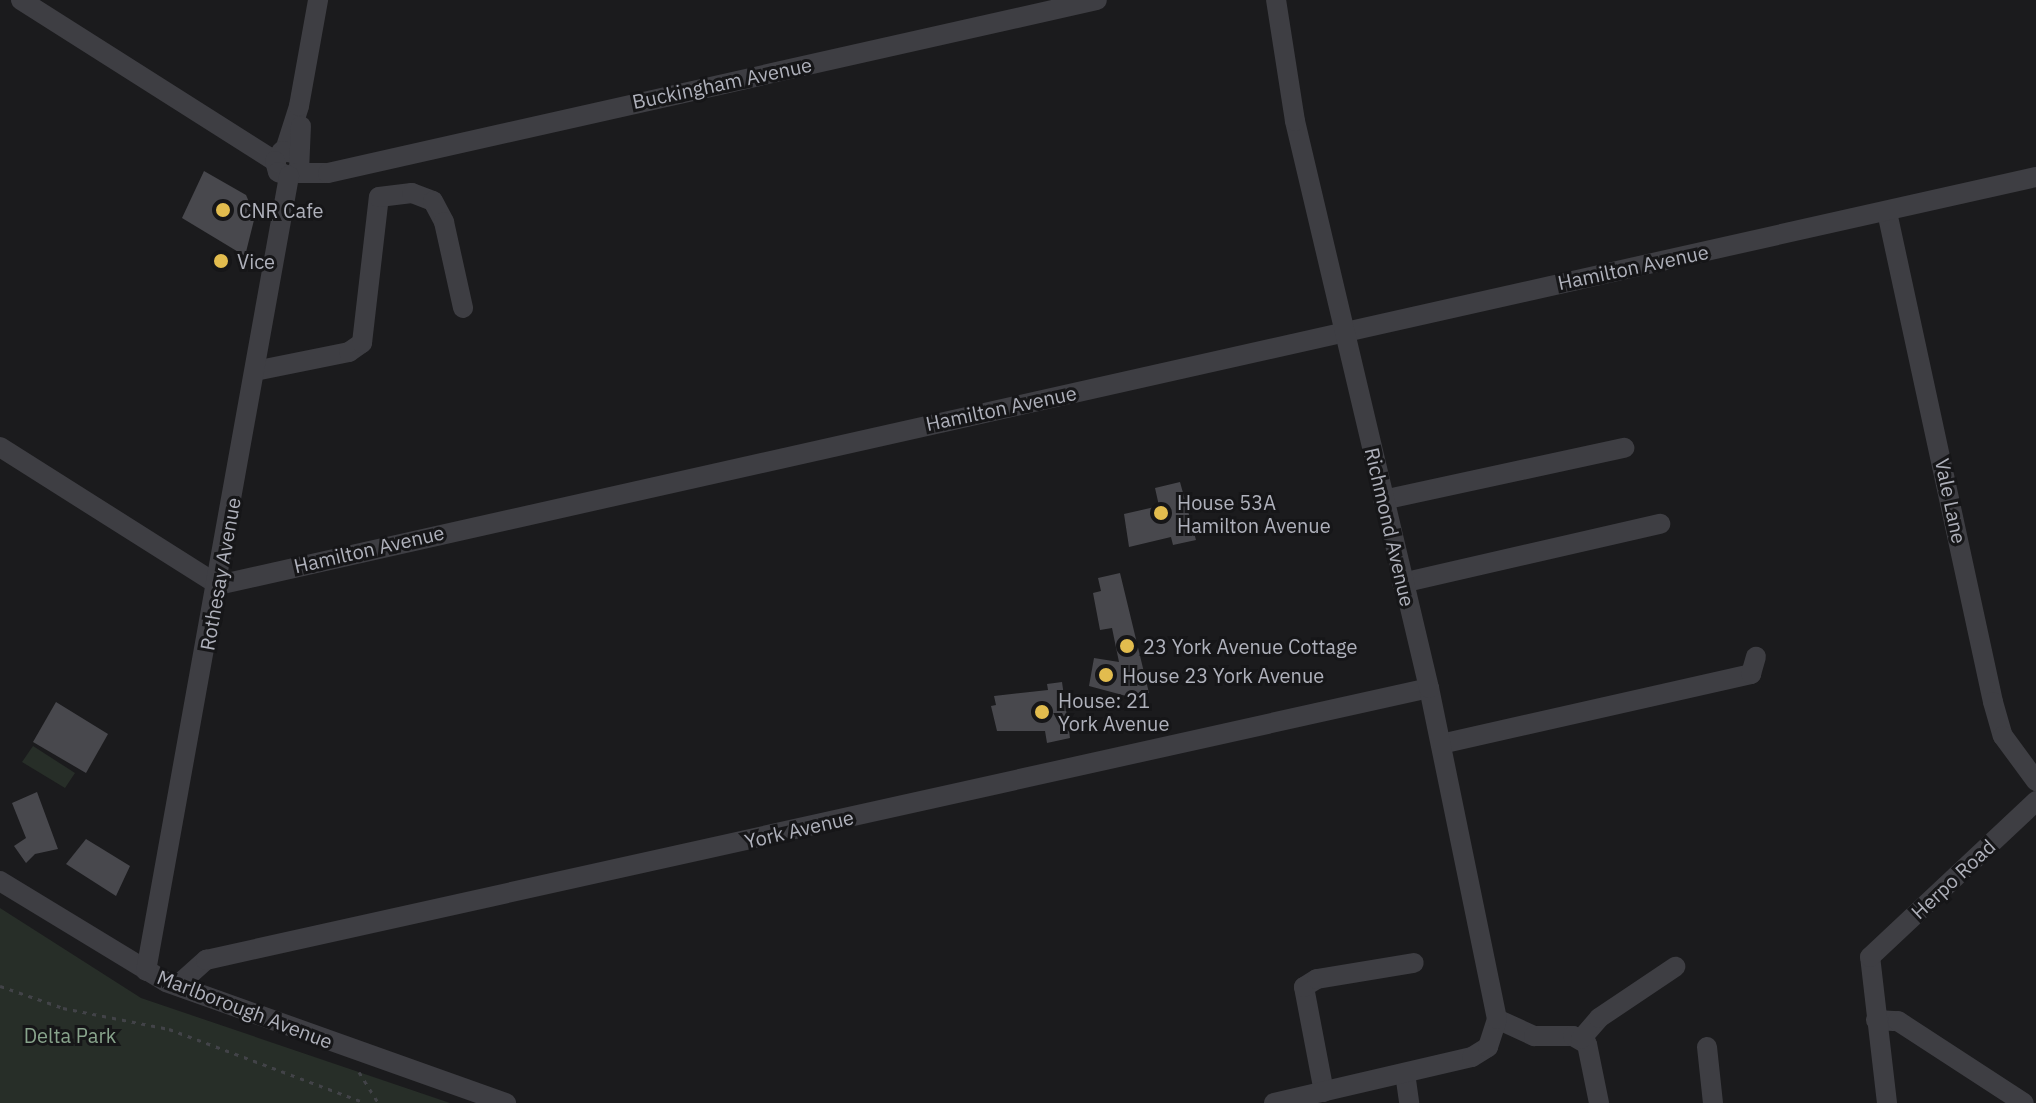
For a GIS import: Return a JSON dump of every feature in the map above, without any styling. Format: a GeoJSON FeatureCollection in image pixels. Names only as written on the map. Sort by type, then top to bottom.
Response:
{"type":"FeatureCollection","features":[{"type":"Feature","properties":{"kind":"street","name":"Buckingham Avenue"},"geometry":{"type":"LineString","coordinates":[[21,0],[236,136],[290,161],[347,165],[1097,0]]}},
{"type":"Feature","properties":{"kind":"street","name":"Rothesay Avenue"},"geometry":{"type":"LineString","coordinates":[[146,971],[218,585],[318,0]]}},
{"type":"Feature","properties":{"kind":"street","name":"Richmond Avenue"},"geometry":{"type":"LineString","coordinates":[[1266,0],[1276,10],[1345,334],[1429,688],[1496,1027]]}},
{"type":"Feature","properties":{"kind":"street","name":"Hamilton Avenue"},"geometry":{"type":"LineString","coordinates":[[218,585],[2036,177]]}},
{"type":"Feature","properties":{"kind":"street"},"geometry":{"type":"LineString","coordinates":[[255,371],[349,352],[362,343],[379,197],[412,193],[433,201],[444,222],[463,308]]}},
{"type":"Feature","properties":{"kind":"street","name":"Vale Lane"},"geometry":{"type":"LineString","coordinates":[[1887,212],[1993,702],[2003,736],[2036,781]]}},
{"type":"Feature","properties":{"kind":"street"},"geometry":{"type":"LineString","coordinates":[[0,447],[218,585]]}},
{"type":"Feature","properties":{"kind":"street"},"geometry":{"type":"LineString","coordinates":[[1383,500],[1624,448]]}},
{"type":"Feature","properties":{"kind":"street"},"geometry":{"type":"LineString","coordinates":[[1402,583],[1660,524]]}},
{"type":"Feature","properties":{"kind":"street"},"geometry":{"type":"LineString","coordinates":[[1441,744],[1751,674],[1756,657]]}},
{"type":"Feature","properties":{"kind":"street","name":"York Avenue"},"geometry":{"type":"LineString","coordinates":[[178,985],[206,960],[1429,688]]}},
{"type":"Feature","properties":{"kind":"street","name":"Herpo Road"},"geometry":{"type":"LineString","coordinates":[[1876,1020],[1870,957],[2036,801]]}},
{"type":"Feature","properties":{"kind":"street","name":"Marlborough Avenue"},"geometry":{"type":"LineString","coordinates":[[0,881],[146,971],[344,1047],[506,1103]]}},
{"type":"Feature","properties":{"kind":"street"},"geometry":{"type":"LineString","coordinates":[[1324,1092],[1304,987],[1317,979],[1414,963]]}},
{"type":"Feature","properties":{"kind":"street"},"geometry":{"type":"LineString","coordinates":[[1581,1039],[1599,1018],[1675,967]]}},
{"type":"Feature","properties":{"kind":"street"},"geometry":{"type":"LineString","coordinates":[[1887,1103],[1876,1020],[1898,1021],[2024,1103]]}},
{"type":"Feature","properties":{"kind":"street"},"geometry":{"type":"LineString","coordinates":[[1274,1103],[1472,1057],[1496,1027],[1534,1036],[1581,1039]]}},
{"type":"Feature","properties":{"kind":"street"},"geometry":{"type":"LineString","coordinates":[[1581,1039],[1591,1053],[1599,1103]]}},
{"type":"Feature","properties":{"kind":"street"},"geometry":{"type":"LineString","coordinates":[[1707,1047],[1713,1103]]}},
{"type":"Feature","properties":{"kind":"street"},"geometry":{"type":"LineString","coordinates":[[1405,1073],[1409,1103]]}},
{"type":"Feature","properties":{"kind":"path"},"geometry":{"type":"LineString","coordinates":[[0,986],[63,1008],[169,1029],[366,1103]]}},
{"type":"Feature","properties":{"kind":"path"},"geometry":{"type":"LineString","coordinates":[[344,1047],[378,1103]]}},
{"type":"Feature","properties":{"kind":"green space"},"geometry":{"type":"Polygon","coordinates":[[[33,746],[75,773],[65,788],[22,762],[33,746]]]}},
{"type":"Feature","properties":{"kind":"green space","name":"Delta Park"},"geometry":{"type":"Polygon","coordinates":[[[0,908],[141,998],[450,1103],[0,1103],[0,908]]]}},
{"type":"Feature","properties":{"kind":"building"},"geometry":{"type":"Polygon","coordinates":[[[204,171],[246,195],[255,216],[245,256],[182,218],[204,171]]]}},
{"type":"Feature","properties":{"kind":"building","name":"House 53A Hamilton Avenue"},"geometry":{"type":"Polygon","coordinates":[[[1180,482],[1196,540],[1173,545],[1171,537],[1129,547],[1124,514],[1159,506],[1155,488],[1180,482]]]}},
{"type":"Feature","properties":{"kind":"building"},"geometry":{"type":"Polygon","coordinates":[[[1120,573],[1149,693],[1130,697],[1089,686],[1094,658],[1119,662],[1112,628],[1100,630],[1093,593],[1101,591],[1098,578],[1120,573]]]}},
{"type":"Feature","properties":{"kind":"building","name":"House: 21 York Avenue"},"geometry":{"type":"Polygon","coordinates":[[[1062,682],[1070,738],[1047,743],[1045,731],[997,731],[991,706],[996,705],[994,696],[1048,690],[1047,684],[1062,682]]]}},
{"type":"Feature","properties":{"kind":"building"},"geometry":{"type":"Polygon","coordinates":[[[56,702],[108,734],[86,773],[33,742],[56,702]]]}},
{"type":"Feature","properties":{"kind":"building"},"geometry":{"type":"Polygon","coordinates":[[[37,792],[58,849],[35,854],[26,863],[14,846],[26,838],[12,803],[37,792]]]}},
{"type":"Feature","properties":{"kind":"building"},"geometry":{"type":"Polygon","coordinates":[[[86,839],[130,866],[116,896],[66,864],[86,839]]]}},
{"type":"Feature","properties":{"kind":"place","name":"CNR Cafe"},"geometry":{"type":"Point","coordinates":[223,210]}},
{"type":"Feature","properties":{"kind":"place","name":"Vice"},"geometry":{"type":"Point","coordinates":[221,261]}},
{"type":"Feature","properties":{"kind":"place","name":"House 53A Hamilton Avenue"},"geometry":{"type":"Point","coordinates":[1161,513]}},
{"type":"Feature","properties":{"kind":"place","name":"23 York Avenue Cottage"},"geometry":{"type":"Point","coordinates":[1127,646]}},
{"type":"Feature","properties":{"kind":"place","name":"House 23 York Avenue"},"geometry":{"type":"Point","coordinates":[1106,675]}},
{"type":"Feature","properties":{"kind":"place","name":"House: 21 York Avenue"},"geometry":{"type":"Point","coordinates":[1042,712]}}]}
